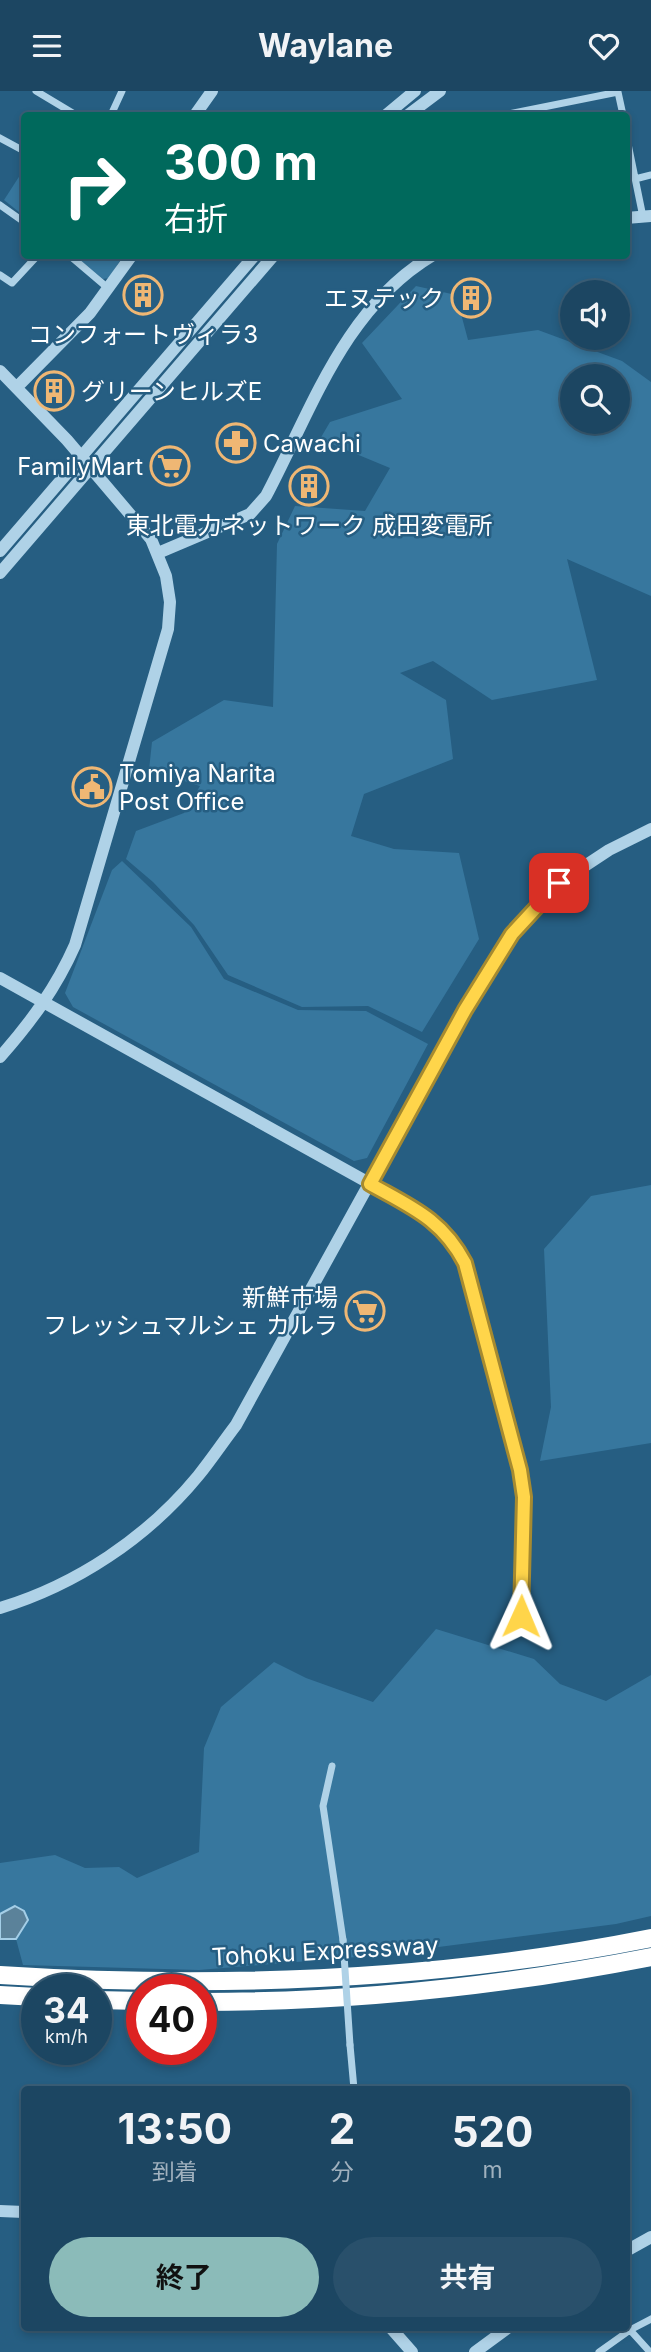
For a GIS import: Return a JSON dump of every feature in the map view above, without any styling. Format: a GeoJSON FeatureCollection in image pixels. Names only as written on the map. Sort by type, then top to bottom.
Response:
{"type":"FeatureCollection","features":[{"type":"Feature","properties":{"kind":"highway","name":"Tohoku Expressway"},"geometry":{"type":"LineString","coordinates":[[0,1975],[205,1983],[303,1980],[513,1962],[651,1938]]}},
{"type":"Feature","properties":{"kind":"highway","name":"Tohoku Expressway"},"geometry":{"type":"LineString","coordinates":[[217,2002],[303,2000],[421,1991],[515,1981],[651,1957]]}},
{"type":"Feature","properties":{"kind":"highway"},"geometry":{"type":"LineString","coordinates":[[0,1995],[21,1996]]}},
{"type":"Feature","properties":{"kind":"street"},"geometry":{"type":"LineString","coordinates":[[36,91],[71,112]]}},
{"type":"Feature","properties":{"kind":"street"},"geometry":{"type":"LineString","coordinates":[[112,112],[122,91]]}},
{"type":"Feature","properties":{"kind":"street"},"geometry":{"type":"LineString","coordinates":[[197,112],[212,91]]}},
{"type":"Feature","properties":{"kind":"street"},"geometry":{"type":"LineString","coordinates":[[390,112],[415,91]]}},
{"type":"Feature","properties":{"kind":"street"},"geometry":{"type":"LineString","coordinates":[[412,112],[440,91]]}},
{"type":"Feature","properties":{"kind":"street"},"geometry":{"type":"LineString","coordinates":[[519,112],[591,94],[618,92],[622,112]]}},
{"type":"Feature","properties":{"kind":"street"},"geometry":{"type":"LineString","coordinates":[[550,106],[551,112]]}},
{"type":"Feature","properties":{"kind":"street"},"geometry":{"type":"LineString","coordinates":[[0,138],[21,149]]}},
{"type":"Feature","properties":{"kind":"street"},"geometry":{"type":"LineString","coordinates":[[630,154],[647,217]]}},
{"type":"Feature","properties":{"kind":"street"},"geometry":{"type":"LineString","coordinates":[[635,179],[651,175]]}},
{"type":"Feature","properties":{"kind":"street"},"geometry":{"type":"LineString","coordinates":[[0,205],[21,220]]}},
{"type":"Feature","properties":{"kind":"street"},"geometry":{"type":"LineString","coordinates":[[0,275],[12,283],[34,259]]}},
{"type":"Feature","properties":{"kind":"street"},"geometry":{"type":"LineString","coordinates":[[74,259],[109,289]]}},
{"type":"Feature","properties":{"kind":"street"},"geometry":{"type":"LineString","coordinates":[[18,387],[90,313],[129,259]]}},
{"type":"Feature","properties":{"kind":"street"},"geometry":{"type":"LineString","coordinates":[[0,551],[252,259]]}},
{"type":"Feature","properties":{"kind":"street"},"geometry":{"type":"LineString","coordinates":[[0,573],[271,259]]}},
{"type":"Feature","properties":{"kind":"street"},"geometry":{"type":"LineString","coordinates":[[158,553],[250,514],[266,496],[350,333],[369,308],[403,275],[427,259]]}},
{"type":"Feature","properties":{"kind":"street"},"geometry":{"type":"LineString","coordinates":[[0,370],[81,457],[151,539],[166,576],[170,602],[168,629],[75,945],[61,977],[45,1003],[0,1057]]}},
{"type":"Feature","properties":{"kind":"street"},"geometry":{"type":"LineString","coordinates":[[0,1608],[63,1584],[103,1561],[157,1520],[196,1478],[236,1425],[465,1010],[512,934],[559,883],[609,850],[651,829]]}},
{"type":"Feature","properties":{"kind":"street"},"geometry":{"type":"LineString","coordinates":[[0,978],[370,1184],[440,1227],[450,1238],[465,1263],[520,1470],[524,1497],[521,1616]]}},
{"type":"Feature","properties":{"kind":"street"},"geometry":{"type":"LineString","coordinates":[[332,1766],[323,1806],[343,1940],[355,2086]]}},
{"type":"Feature","properties":{"kind":"street"},"geometry":{"type":"LineString","coordinates":[[0,2211],[21,2212]]}},
{"type":"Feature","properties":{"kind":"street"},"geometry":{"type":"LineString","coordinates":[[630,2249],[651,2237]]}},
{"type":"Feature","properties":{"kind":"street"},"geometry":{"type":"LineString","coordinates":[[650,2352],[630,2330],[651,2319]]}},
{"type":"Feature","properties":{"kind":"street"},"geometry":{"type":"LineString","coordinates":[[394,2331],[412,2352]]}},
{"type":"Feature","properties":{"kind":"street"},"geometry":{"type":"LineString","coordinates":[[475,2352],[504,2331]]}},
{"type":"Feature","properties":{"kind":"street"},"geometry":{"type":"LineString","coordinates":[[599,2352],[629,2331]]}},
{"type":"Feature","properties":{"kind":"shaded area"},"geometry":{"type":"Polygon","coordinates":[[[21,174],[21,214],[4,200],[21,174]]]}},
{"type":"Feature","properties":{"kind":"shaded area"},"geometry":{"type":"Polygon","coordinates":[[[79,259],[121,259],[109,278],[103,279],[79,259]]]}},
{"type":"Feature","properties":{"kind":"shaded area"},"geometry":{"type":"Polygon","coordinates":[[[416,286],[456,295],[468,340],[538,330],[560,338],[560,350],[592,350],[626,364],[560,364],[560,434],[630,434],[630,367],[651,382],[651,596],[567,559],[597,680],[492,700],[433,661],[400,673],[446,700],[453,759],[364,794],[351,836],[394,849],[459,853],[479,939],[422,1032],[368,1006],[302,1007],[228,975],[194,925],[153,882],[126,859],[136,831],[184,813],[200,786],[149,770],[152,742],[224,700],[273,707],[277,544],[295,506],[365,511],[390,468],[320,439],[330,422],[402,399],[362,343],[416,286]]]}},
{"type":"Feature","properties":{"kind":"shaded area"},"geometry":{"type":"Polygon","coordinates":[[[122,861],[191,927],[224,979],[298,1010],[366,1011],[428,1044],[367,1158],[354,1161],[73,1007],[65,993],[112,870],[122,861]]]}},
{"type":"Feature","properties":{"kind":"shaded area"},"geometry":{"type":"Polygon","coordinates":[[[651,1185],[651,1443],[540,1461],[551,1407],[544,1249],[591,1196],[651,1185]]]}},
{"type":"Feature","properties":{"kind":"shaded area"},"geometry":{"type":"Polygon","coordinates":[[[436,1629],[534,1659],[560,1684],[606,1701],[651,1675],[651,1916],[616,1924],[369,1956],[199,1970],[23,1965],[16,1939],[28,1920],[15,1906],[0,1914],[0,1863],[55,1855],[85,1868],[119,1867],[137,1878],[199,1852],[204,1748],[221,1707],[274,1662],[306,1678],[373,1702],[436,1629]]]}},
{"type":"Feature","properties":{"kind":"shaded area"},"geometry":{"type":"Polygon","coordinates":[[[15,1906],[24,1911],[28,1920],[16,1939],[0,1939],[0,1914],[15,1906]]]}},
{"type":"Feature","properties":{"kind":"place","name":"コンフォートヴィラ3"},"geometry":{"type":"Point","coordinates":[143,295]}},
{"type":"Feature","properties":{"kind":"place","name":"エヌテック"},"geometry":{"type":"Point","coordinates":[471,298]}},
{"type":"Feature","properties":{"kind":"place","name":"グリーンヒルズE"},"geometry":{"type":"Point","coordinates":[54,391]}},
{"type":"Feature","properties":{"kind":"place","name":"Cawachi"},"geometry":{"type":"Point","coordinates":[236,443]}},
{"type":"Feature","properties":{"kind":"place","name":"FamilyMart"},"geometry":{"type":"Point","coordinates":[170,466]}},
{"type":"Feature","properties":{"kind":"place","name":"東北電力ネットワーク 成田変電所"},"geometry":{"type":"Point","coordinates":[309,486]}},
{"type":"Feature","properties":{"kind":"place","name":"Tomiya Narita Post Office"},"geometry":{"type":"Point","coordinates":[92,787]}},
{"type":"Feature","properties":{"kind":"place","name":"新鮮市場 フレッシュマルシェ カルラ"},"geometry":{"type":"Point","coordinates":[365,1311]}},
{"type":"Feature","properties":{"kind":"route"},"geometry":{"type":"LineString","coordinates":[[521,1616],[524,1497],[520,1470],[465,1263],[440,1227],[370,1184],[465,1010],[512,934],[559,883]]}}]}
